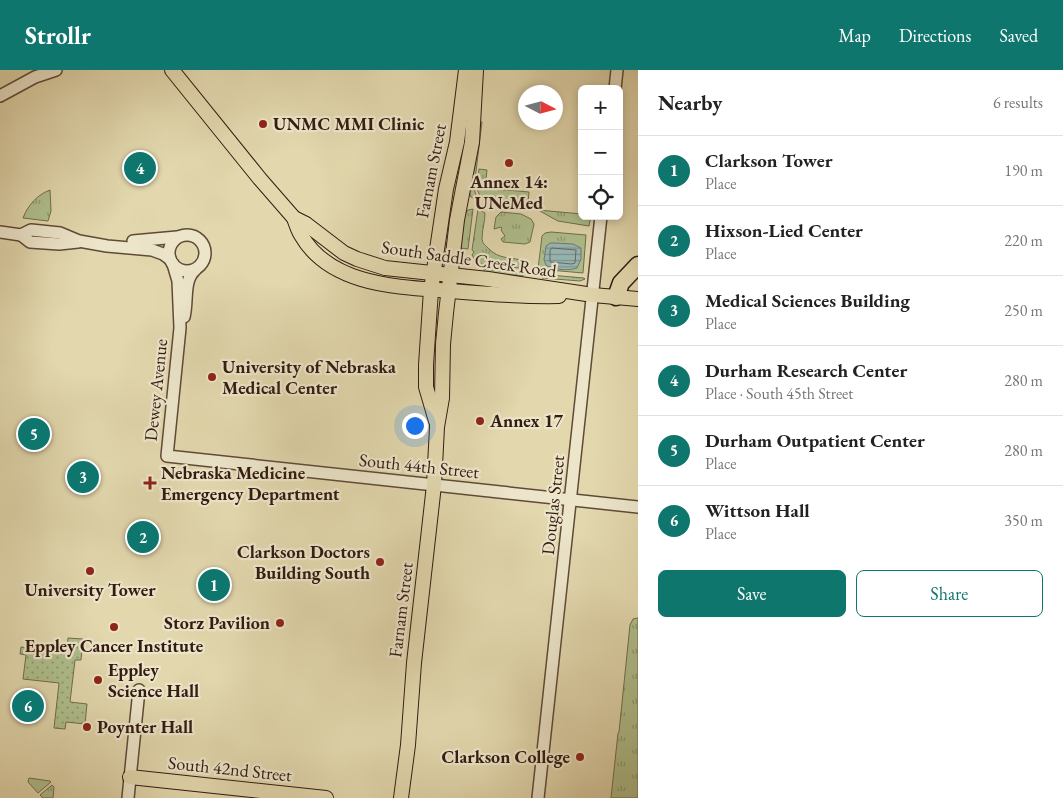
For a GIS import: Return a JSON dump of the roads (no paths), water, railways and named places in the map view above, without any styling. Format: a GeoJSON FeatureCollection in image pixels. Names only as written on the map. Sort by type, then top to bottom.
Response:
{"type":"FeatureCollection","features":[{"type":"Feature","properties":{"kind":"highway"},"geometry":{"type":"LineString","coordinates":[[616,297],[621,283],[638,265]]}},
{"type":"Feature","properties":{"kind":"main road","name":"South Saddle Creek Road"},"geometry":{"type":"LineString","coordinates":[[172,70],[294,218],[300,234],[314,252],[343,271],[375,283],[396,287],[523,297],[593,295]]}},
{"type":"Feature","properties":{"kind":"main road","name":"Farnam Street"},"geometry":{"type":"LineString","coordinates":[[437,427],[426,387],[432,273],[446,188],[457,142],[466,70]]}},
{"type":"Feature","properties":{"kind":"main road","name":"Farnam Street"},"geometry":{"type":"LineString","coordinates":[[401,798],[434,485],[437,427],[442,398],[443,344],[448,291],[457,220],[472,142],[476,70]]}},
{"type":"Feature","properties":{"kind":"main road","name":"South Saddle Creek Road"},"geometry":{"type":"LineString","coordinates":[[294,218],[306,224],[344,252],[370,264],[400,270],[488,279],[593,295],[638,299]]}},
{"type":"Feature","properties":{"kind":"main road","name":"South 42nd Street"},"geometry":{"type":"LineString","coordinates":[[130,777],[326,798]]}},
{"type":"Feature","properties":{"kind":"street"},"geometry":{"type":"LineString","coordinates":[[0,96],[35,77],[56,70]]}},
{"type":"Feature","properties":{"kind":"street"},"geometry":{"type":"LineString","coordinates":[[615,85],[617,70]]}},
{"type":"Feature","properties":{"kind":"street","name":"Douglas Street"},"geometry":{"type":"LineString","coordinates":[[538,798],[601,220]]}},
{"type":"Feature","properties":{"kind":"street"},"geometry":{"type":"LineString","coordinates":[[0,232],[22,234],[31,230],[60,233],[79,241],[108,246],[152,250],[163,254],[183,271],[195,270],[204,261],[205,256],[203,244],[195,236],[189,235],[125,241],[108,246]]}},
{"type":"Feature","properties":{"kind":"street"},"geometry":{"type":"LineString","coordinates":[[171,261],[170,247],[178,237]]}},
{"type":"Feature","properties":{"kind":"street","name":"Dewey Avenue"},"geometry":{"type":"LineString","coordinates":[[167,456],[180,328],[178,282],[171,261]]}},
{"type":"Feature","properties":{"kind":"street","name":"Dewey Avenue"},"geometry":{"type":"LineString","coordinates":[[180,328],[184,316],[190,274],[195,270]]}},
{"type":"Feature","properties":{"kind":"street","name":"South 44th Street"},"geometry":{"type":"LineString","coordinates":[[167,456],[638,506]]}},
{"type":"Feature","properties":{"kind":"street"},"geometry":{"type":"LineString","coordinates":[[128,798],[139,690]]}},
{"type":"Feature","properties":{"kind":"water"},"geometry":{"type":"Polygon","coordinates":[[[550,243],[573,244],[581,248],[581,259],[577,268],[562,270],[546,265],[544,260],[546,246],[550,243]]]}},
{"type":"Feature","properties":{"kind":"place","name":"UNMC MMI Clinic"},"geometry":{"type":"Point","coordinates":[263,124]}},
{"type":"Feature","properties":{"kind":"place","name":"Annex 14: UNeMed"},"geometry":{"type":"Point","coordinates":[509,163]}},
{"type":"Feature","properties":{"kind":"place","name":"Durham Research Center"},"geometry":{"type":"Point","coordinates":[140,168]}},
{"type":"Feature","properties":{"kind":"place","name":"University of Nebraska Medical Center"},"geometry":{"type":"Point","coordinates":[212,377]}},
{"type":"Feature","properties":{"kind":"place","name":"Annex 17"},"geometry":{"type":"Point","coordinates":[480,421]}},
{"type":"Feature","properties":{"kind":"place","name":"Durham Outpatient Center"},"geometry":{"type":"Point","coordinates":[34,434]}},
{"type":"Feature","properties":{"kind":"place","name":"Medical Sciences Building"},"geometry":{"type":"Point","coordinates":[83,477]}},
{"type":"Feature","properties":{"kind":"place","name":"Nebraska Medicine Emergency Department"},"geometry":{"type":"Point","coordinates":[150,483]}},
{"type":"Feature","properties":{"kind":"place","name":"Hixson-Lied Center"},"geometry":{"type":"Point","coordinates":[143,537]}},
{"type":"Feature","properties":{"kind":"place","name":"Clarkson Doctors Building South"},"geometry":{"type":"Point","coordinates":[380,562]}},
{"type":"Feature","properties":{"kind":"place","name":"University Tower"},"geometry":{"type":"Point","coordinates":[90,571]}},
{"type":"Feature","properties":{"kind":"place","name":"Clarkson Tower"},"geometry":{"type":"Point","coordinates":[214,585]}},
{"type":"Feature","properties":{"kind":"place","name":"Storz Pavilion"},"geometry":{"type":"Point","coordinates":[280,623]}},
{"type":"Feature","properties":{"kind":"place","name":"Eppley Cancer Institute"},"geometry":{"type":"Point","coordinates":[114,627]}},
{"type":"Feature","properties":{"kind":"place","name":"Eppley Science Hall"},"geometry":{"type":"Point","coordinates":[98,680]}},
{"type":"Feature","properties":{"kind":"place","name":"Wittson Hall"},"geometry":{"type":"Point","coordinates":[28,706]}},
{"type":"Feature","properties":{"kind":"place","name":"Poynter Hall"},"geometry":{"type":"Point","coordinates":[87,727]}},
{"type":"Feature","properties":{"kind":"place","name":"Clarkson College"},"geometry":{"type":"Point","coordinates":[580,757]}}]}
